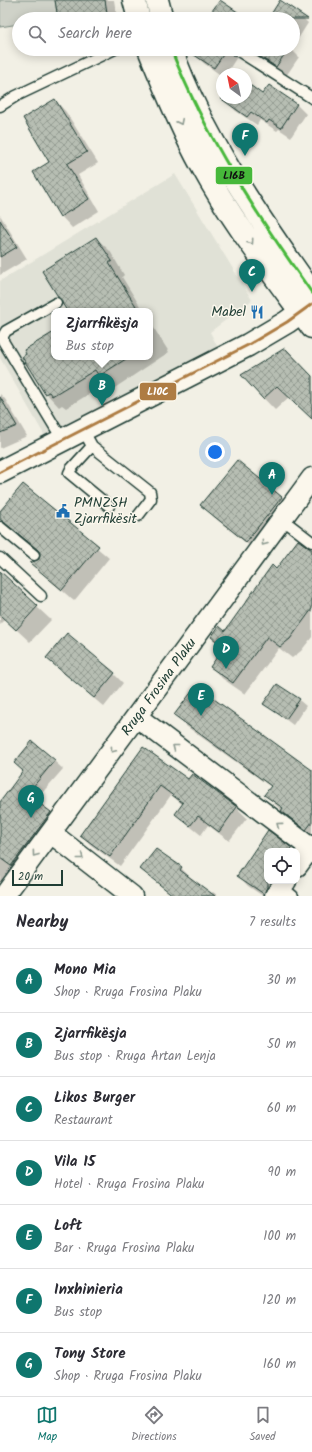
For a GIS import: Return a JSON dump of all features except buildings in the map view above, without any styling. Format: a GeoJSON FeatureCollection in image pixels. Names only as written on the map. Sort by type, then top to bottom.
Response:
{"type":"FeatureCollection","features":[{"type":"Feature","properties":{"kind":"main road"},"geometry":{"type":"LineString","coordinates":[[134,0],[137,12]]}},
{"type":"Feature","properties":{"kind":"main road"},"geometry":{"type":"LineString","coordinates":[[157,0],[160,12]]}},
{"type":"Feature","properties":{"kind":"main road"},"geometry":{"type":"LineString","coordinates":[[0,472],[62,439],[87,437],[248,344],[308,314],[228,210],[202,166],[175,111],[152,56]]}},
{"type":"Feature","properties":{"kind":"main road"},"geometry":{"type":"LineString","coordinates":[[174,56],[193,102],[227,165],[264,224],[312,292]]}},
{"type":"Feature","properties":{"kind":"street","name":"Rruga Frosina Plaku"},"geometry":{"type":"LineString","coordinates":[[4,896],[312,478]]}},
{"type":"Feature","properties":{"kind":"street"},"geometry":{"type":"LineString","coordinates":[[137,717],[311,848],[300,862]]}},
{"type":"Feature","properties":{"kind":"street"},"geometry":{"type":"LineString","coordinates":[[51,833],[132,896]]}},
{"type":"Feature","properties":{"kind":"lane"},"geometry":{"type":"LineString","coordinates":[[0,106],[16,96],[100,56]]}},
{"type":"Feature","properties":{"kind":"lane"},"geometry":{"type":"LineString","coordinates":[[246,56],[312,98]]}},
{"type":"Feature","properties":{"kind":"lane"},"geometry":{"type":"LineString","coordinates":[[56,303],[6,331],[3,336],[3,342],[62,439]]}},
{"type":"Feature","properties":{"kind":"lane"},"geometry":{"type":"LineString","coordinates":[[109,506],[69,473],[87,437],[150,492],[152,496],[151,500],[138,516]]}},
{"type":"Feature","properties":{"kind":"lane"},"geometry":{"type":"LineString","coordinates":[[282,519],[312,542]]}},
{"type":"Feature","properties":{"kind":"lane"},"geometry":{"type":"LineString","coordinates":[[0,527],[34,555]]}},
{"type":"Feature","properties":{"kind":"lane"},"geometry":{"type":"LineString","coordinates":[[0,558],[41,596]]}},
{"type":"Feature","properties":{"kind":"shaded area"},"geometry":{"type":"Polygon","coordinates":[[[0,0],[55,0],[57,12],[12,12],[12,25],[0,27],[0,0]]]}},
{"type":"Feature","properties":{"kind":"shaded area"},"geometry":{"type":"Polygon","coordinates":[[[175,174],[252,300],[210,332],[223,358],[50,445],[0,358],[0,281],[175,174]]]}},
{"type":"Feature","properties":{"kind":"transit line","name":"L16B"},"geometry":{"type":"LineString","coordinates":[[174,56],[200,114],[216,145],[252,205],[312,293]]}},
{"type":"Feature","properties":{"kind":"transit line","name":"L10C"},"geometry":{"type":"LineString","coordinates":[[0,472],[248,345],[287,322],[312,304]]}},
{"type":"Feature","properties":{"kind":"place","name":"Inxhinieria"},"geometry":{"type":"Point","coordinates":[245,156]}},
{"type":"Feature","properties":{"kind":"place","name":"Likos Burger"},"geometry":{"type":"Point","coordinates":[252,292]}},
{"type":"Feature","properties":{"kind":"place","name":"Mabel"},"geometry":{"type":"Point","coordinates":[257,312]}},
{"type":"Feature","properties":{"kind":"place","name":"Zjarrfikësja"},"geometry":{"type":"Point","coordinates":[102,406]}},
{"type":"Feature","properties":{"kind":"place","name":"Mono Mia"},"geometry":{"type":"Point","coordinates":[272,495]}},
{"type":"Feature","properties":{"kind":"place","name":"PMNZSH Zjarrfikësit"},"geometry":{"type":"Point","coordinates":[63,511]}},
{"type":"Feature","properties":{"kind":"place","name":"Vila 15"},"geometry":{"type":"Point","coordinates":[226,669]}},
{"type":"Feature","properties":{"kind":"place","name":"Loft"},"geometry":{"type":"Point","coordinates":[201,716]}},
{"type":"Feature","properties":{"kind":"place","name":"Tony Store"},"geometry":{"type":"Point","coordinates":[31,818]}}]}
